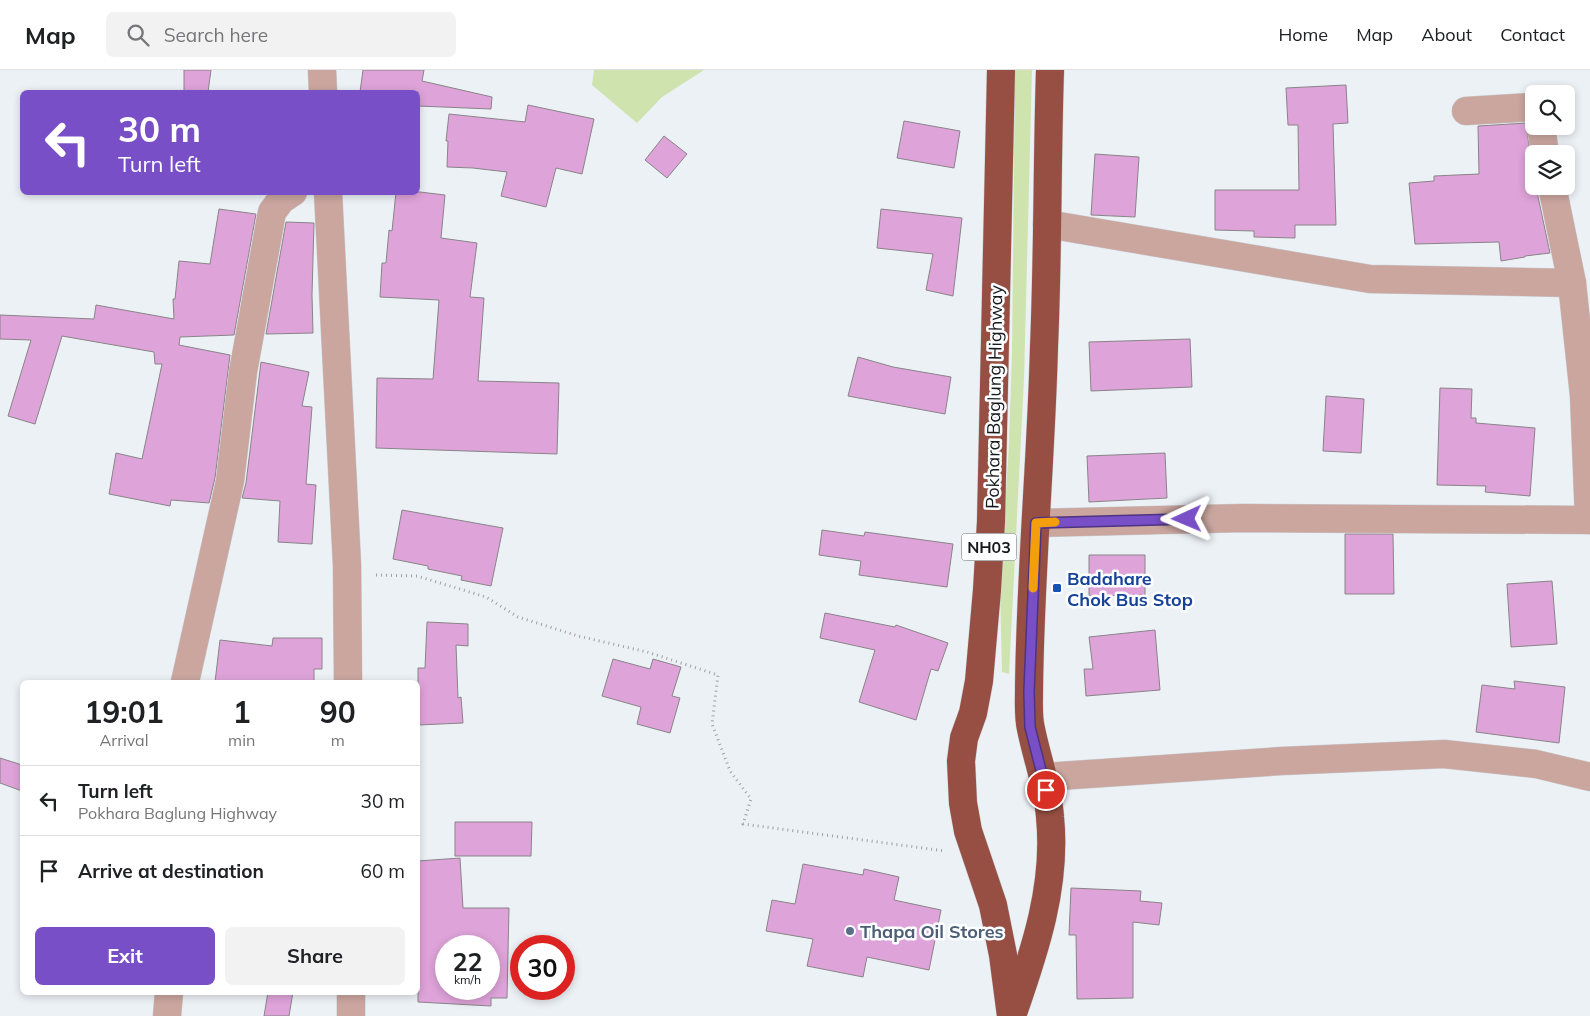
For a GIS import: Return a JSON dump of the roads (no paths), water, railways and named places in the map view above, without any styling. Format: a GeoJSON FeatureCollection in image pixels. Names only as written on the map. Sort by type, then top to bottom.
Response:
{"type":"FeatureCollection","features":[{"type":"Feature","properties":{"kind":"highway","name":"Pokhara Baglung Highway"},"geometry":{"type":"LineString","coordinates":[[1001,70],[989,560],[979,681],[973,713],[964,738],[961,761],[963,803],[968,831],[993,905],[1003,956],[1011,1016]]}},
{"type":"Feature","properties":{"kind":"highway","name":"Pokhara Baglung Highway"},"geometry":{"type":"LineString","coordinates":[[1011,1016],[1038,934],[1046,900],[1050,869],[1050,817],[1044,777],[1030,727],[1030,674],[1044,348],[1050,70]]}},
{"type":"Feature","properties":{"kind":"street"},"geometry":{"type":"LineString","coordinates":[[322,70],[323,90]]}},
{"type":"Feature","properties":{"kind":"street"},"geometry":{"type":"LineString","coordinates":[[1466,111],[1525,107]]}},
{"type":"Feature","properties":{"kind":"street"},"geometry":{"type":"LineString","coordinates":[[185,680],[230,481],[243,372],[272,212],[281,200],[289,195]]}},
{"type":"Feature","properties":{"kind":"street"},"geometry":{"type":"LineString","coordinates":[[328,195],[347,566],[348,680]]}},
{"type":"Feature","properties":{"kind":"street"},"geometry":{"type":"LineString","coordinates":[[1036,523],[1244,518],[1589,520],[1584,396],[1572,283],[1554,195]]}},
{"type":"Feature","properties":{"kind":"street"},"geometry":{"type":"LineString","coordinates":[[1047,224],[1370,279],[1572,283]]}},
{"type":"Feature","properties":{"kind":"street"},"geometry":{"type":"LineString","coordinates":[[1044,777],[1282,761],[1444,754],[1536,764],[1590,777]]}},
{"type":"Feature","properties":{"kind":"street"},"geometry":{"type":"LineString","coordinates":[[167,1016],[169,995]]}},
{"type":"Feature","properties":{"kind":"street"},"geometry":{"type":"LineString","coordinates":[[351,995],[351,1016]]}},
{"type":"Feature","properties":{"kind":"place","name":"Badahare Chok Bus Stop"},"geometry":{"type":"Point","coordinates":[1057,588]}},
{"type":"Feature","properties":{"kind":"place","name":"Thapa Oil Stores"},"geometry":{"type":"Point","coordinates":[850,931]}}]}
